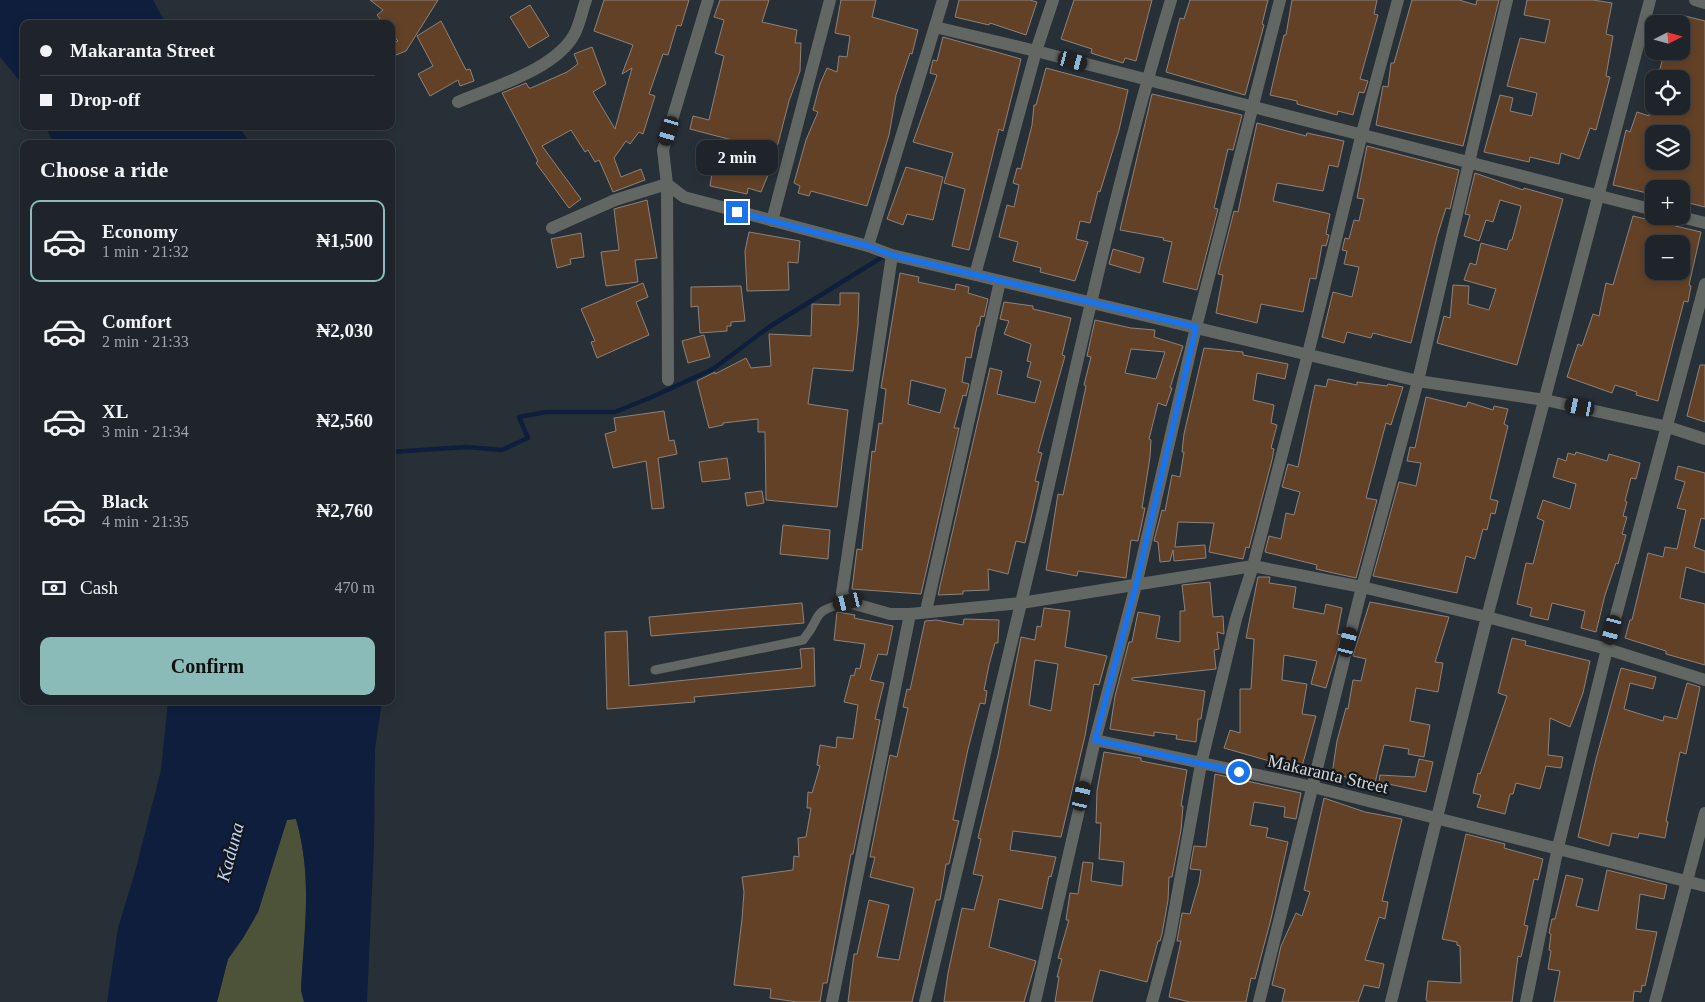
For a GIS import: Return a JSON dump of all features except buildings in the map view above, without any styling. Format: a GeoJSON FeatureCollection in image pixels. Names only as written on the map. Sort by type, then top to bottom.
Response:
{"type":"FeatureCollection","features":[{"type":"Feature","properties":{"kind":"street"},"geometry":{"type":"LineString","coordinates":[[458,102],[533,69],[559,54],[575,33],[586,0]]}},
{"type":"Feature","properties":{"kind":"street"},"geometry":{"type":"LineString","coordinates":[[668,380],[667,184],[663,150],[708,0]]}},
{"type":"Feature","properties":{"kind":"street"},"geometry":{"type":"LineString","coordinates":[[772,221],[830,0]]}},
{"type":"Feature","properties":{"kind":"street"},"geometry":{"type":"LineString","coordinates":[[868,246],[943,0]]}},
{"type":"Feature","properties":{"kind":"street"},"geometry":{"type":"LineString","coordinates":[[975,275],[1036,50],[1053,0]]}},
{"type":"Feature","properties":{"kind":"street"},"geometry":{"type":"LineString","coordinates":[[924,1002],[1021,603],[1091,303],[1146,81],[1171,0]]}},
{"type":"Feature","properties":{"kind":"street"},"geometry":{"type":"LineString","coordinates":[[1036,1002],[1095,740],[1136,585],[1196,327],[1280,0]]}},
{"type":"Feature","properties":{"kind":"street"},"geometry":{"type":"LineString","coordinates":[[1152,1002],[1170,936],[1201,764],[1236,619],[1254,566],[1362,133],[1398,0]]}},
{"type":"Feature","properties":{"kind":"street"},"geometry":{"type":"LineString","coordinates":[[1259,1002],[1362,587],[1418,381],[1508,0]]}},
{"type":"Feature","properties":{"kind":"street"},"geometry":{"type":"LineString","coordinates":[[1391,1002],[1487,617],[1650,0]]}},
{"type":"Feature","properties":{"kind":"street"},"geometry":{"type":"LineString","coordinates":[[1695,0],[1705,3]]}},
{"type":"Feature","properties":{"kind":"street"},"geometry":{"type":"LineString","coordinates":[[935,27],[1036,50],[1146,81],[1362,133],[1645,208]]}},
{"type":"Feature","properties":{"kind":"street"},"geometry":{"type":"LineString","coordinates":[[667,184],[684,197],[868,246],[892,255],[1418,381],[1545,400],[1668,427],[1705,440]]}},
{"type":"Feature","properties":{"kind":"street"},"geometry":{"type":"LineString","coordinates":[[552,228],[615,200],[667,184]]}},
{"type":"Feature","properties":{"kind":"street"},"geometry":{"type":"LineString","coordinates":[[1690,219],[1705,223]]}},
{"type":"Feature","properties":{"kind":"street"},"geometry":{"type":"LineString","coordinates":[[892,255],[842,593],[848,602],[890,614],[910,614],[1021,603],[1254,566],[1362,587],[1487,617],[1607,649],[1705,680]]}},
{"type":"Feature","properties":{"kind":"street"},"geometry":{"type":"LineString","coordinates":[[926,611],[1000,281]]}},
{"type":"Feature","properties":{"kind":"street"},"geometry":{"type":"LineString","coordinates":[[1526,1002],[1558,847],[1607,649],[1705,284]]}},
{"type":"Feature","properties":{"kind":"street"},"geometry":{"type":"LineString","coordinates":[[832,1002],[910,614]]}},
{"type":"Feature","properties":{"kind":"street","name":"Makaranta Street"},"geometry":{"type":"LineString","coordinates":[[1095,740],[1313,787],[1558,847],[1705,886]]}},
{"type":"Feature","properties":{"kind":"street"},"geometry":{"type":"LineString","coordinates":[[1655,1002],[1705,813]]}},
{"type":"Feature","properties":{"kind":"lane"},"geometry":{"type":"LineString","coordinates":[[655,670],[803,640],[818,614],[824,608],[848,602]]}},
{"type":"Feature","properties":{"kind":"green space"},"geometry":{"type":"Polygon","coordinates":[[[287,819],[296,819],[301,841],[306,883],[301,990],[304,1002],[217,1002],[228,959],[258,912],[287,819]]]}},
{"type":"Feature","properties":{"kind":"water"},"geometry":{"type":"Polygon","coordinates":[[[0,0],[153,0],[164,20],[20,20],[20,81],[0,57],[0,0]]]}},
{"type":"Feature","properties":{"kind":"water"},"geometry":{"type":"Polygon","coordinates":[[[47,130],[241,130],[248,140],[52,140],[47,130]]]}},
{"type":"Feature","properties":{"kind":"water","name":"Kaduna"},"geometry":{"type":"Polygon","coordinates":[[[168,705],[381,705],[375,749],[374,846],[367,1002],[304,1002],[301,990],[306,883],[301,841],[296,819],[287,820],[258,912],[228,959],[217,1002],[107,1002],[118,928],[135,872],[161,770],[168,705]]]}},
{"type":"Feature","properties":{"kind":"waterway"},"geometry":{"type":"LineString","coordinates":[[395,452],[466,447],[502,450],[528,438],[519,417],[546,412],[615,412],[713,369],[769,327],[884,256]]}},
{"type":"Feature","properties":{"kind":"route"},"geometry":{"type":"LineString","coordinates":[[737,212],[868,246],[892,255],[1196,327],[1136,585],[1095,740],[1239,772]]}}]}
